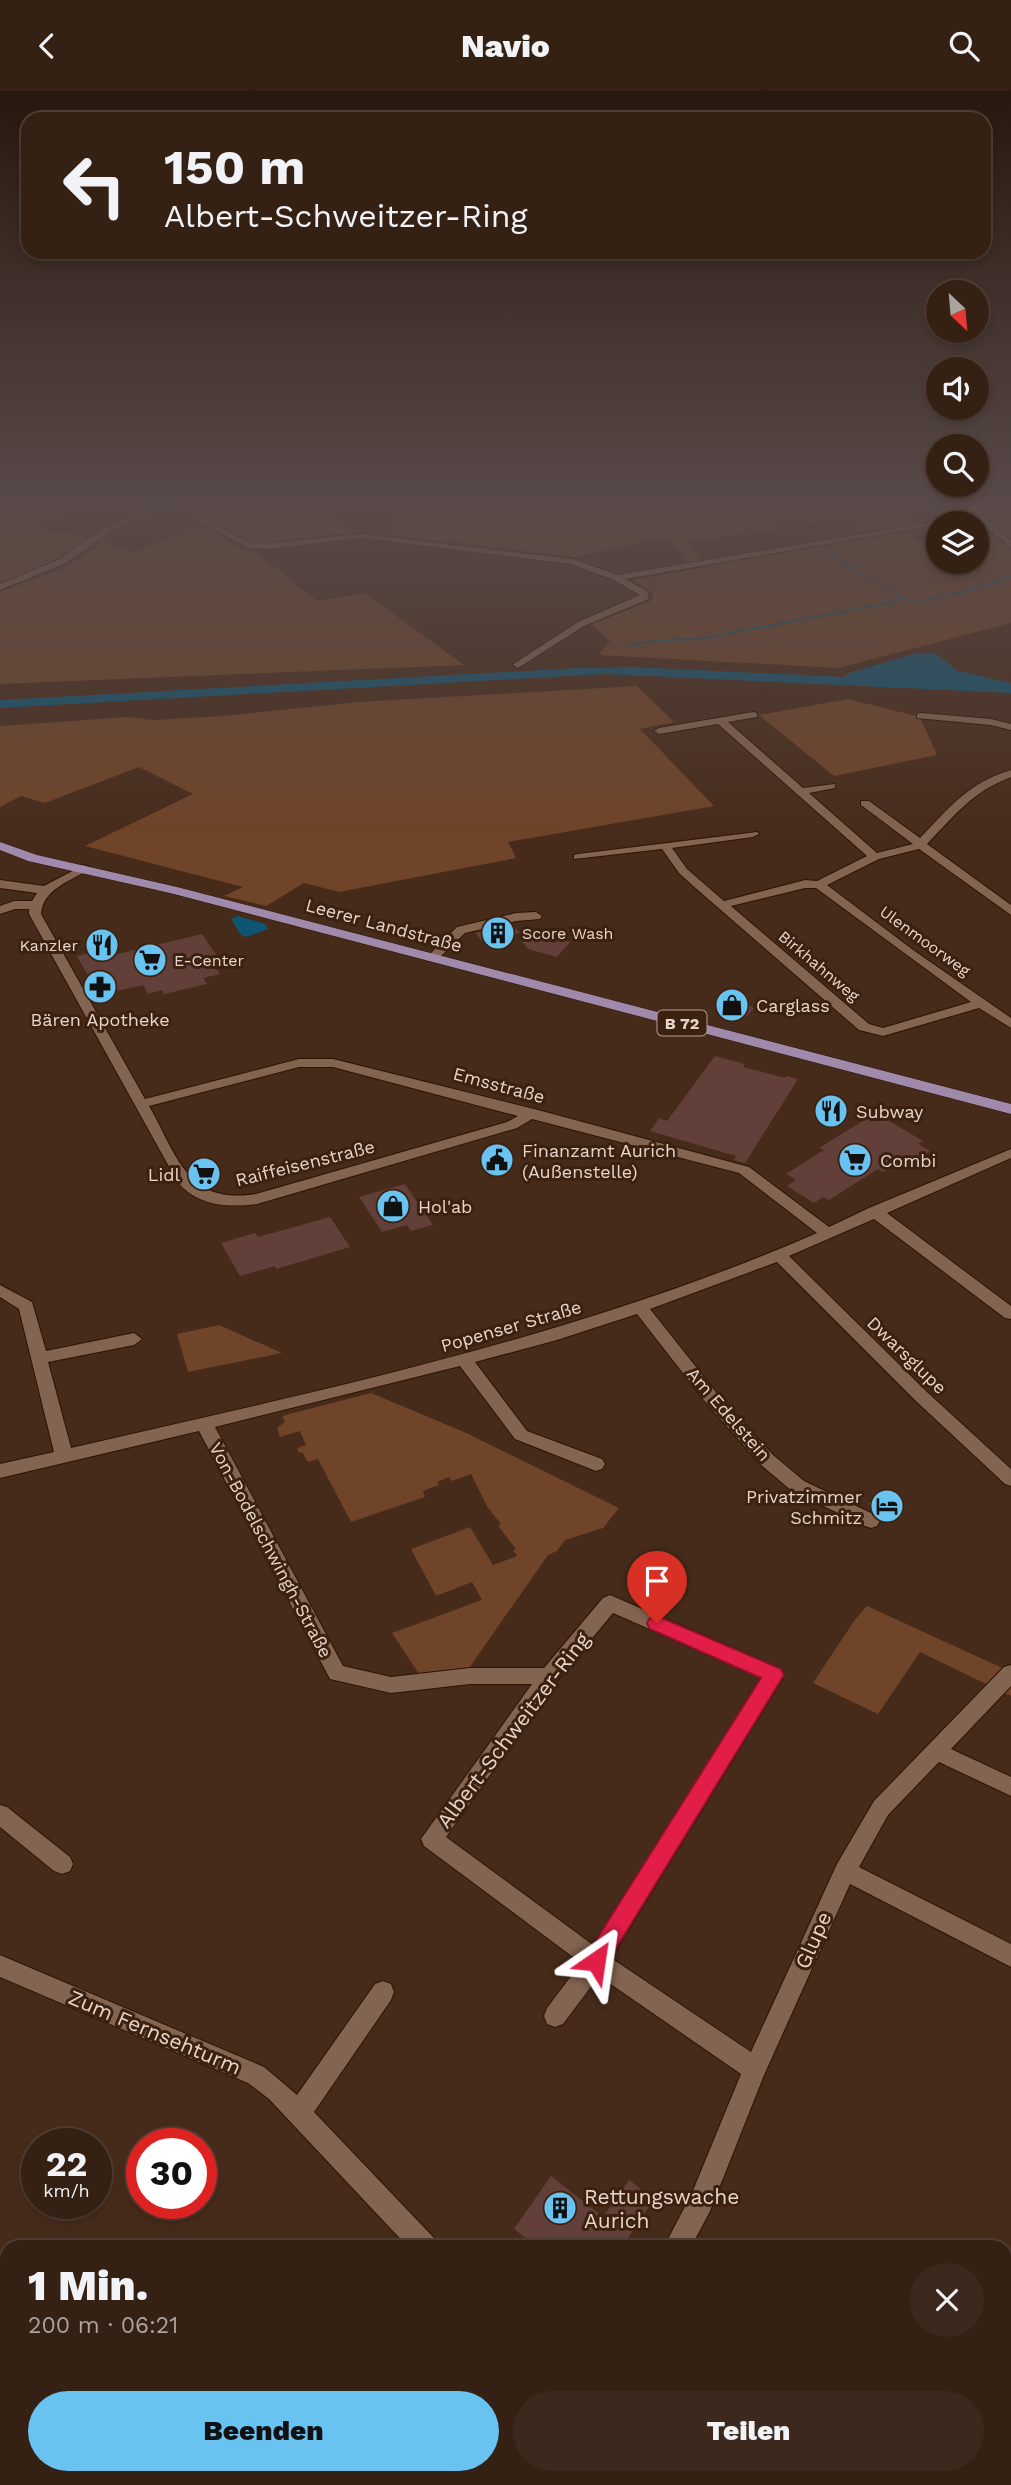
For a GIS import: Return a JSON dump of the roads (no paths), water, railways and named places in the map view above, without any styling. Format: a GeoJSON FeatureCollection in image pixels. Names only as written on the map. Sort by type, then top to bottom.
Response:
{"type":"FeatureCollection","features":[{"type":"Feature","properties":{"kind":"main road","name":"Leerer Landstraße"},"geometry":{"type":"LineString","coordinates":[[0,846],[33,858],[78,866],[1011,1109]]}},
{"type":"Feature","properties":{"kind":"street"},"geometry":{"type":"LineString","coordinates":[[518,664],[581,624],[599,617]]}},
{"type":"Feature","properties":{"kind":"street"},"geometry":{"type":"LineString","coordinates":[[659,731],[753,716]]}},
{"type":"Feature","properties":{"kind":"street"},"geometry":{"type":"LineString","coordinates":[[921,716],[991,722],[1011,727]]}},
{"type":"Feature","properties":{"kind":"street"},"geometry":{"type":"LineString","coordinates":[[721,721],[876,857]]}},
{"type":"Feature","properties":{"kind":"street"},"geometry":{"type":"LineString","coordinates":[[722,905],[805,884],[819,885],[876,857],[920,845],[983,783],[1011,773]]}},
{"type":"Feature","properties":{"kind":"street"},"geometry":{"type":"LineString","coordinates":[[799,792],[831,786]]}},
{"type":"Feature","properties":{"kind":"street"},"geometry":{"type":"LineString","coordinates":[[865,803],[920,845],[1002,898],[1011,911]]}},
{"type":"Feature","properties":{"kind":"street"},"geometry":{"type":"LineString","coordinates":[[578,857],[753,834]]}},
{"type":"Feature","properties":{"kind":"street","name":"Birkhahnweg"},"geometry":{"type":"LineString","coordinates":[[666,846],[683,871],[864,1027],[874,1031],[901,1027],[981,1003]]}},
{"type":"Feature","properties":{"kind":"street"},"geometry":{"type":"LineString","coordinates":[[0,911],[34,907],[46,889],[78,866]]}},
{"type":"Feature","properties":{"kind":"street"},"geometry":{"type":"LineString","coordinates":[[0,884],[46,889]]}},
{"type":"Feature","properties":{"kind":"street","name":"Ulenmoorweg"},"geometry":{"type":"LineString","coordinates":[[819,885],[909,953],[1011,1024]]}},
{"type":"Feature","properties":{"kind":"street","name":"Raiffeisenstraße"},"geometry":{"type":"LineString","coordinates":[[34,907],[191,1188],[208,1197],[232,1202],[257,1199],[512,1125],[533,1114]]}},
{"type":"Feature","properties":{"kind":"street"},"geometry":{"type":"LineString","coordinates":[[432,958],[461,930],[516,916],[536,916]]}},
{"type":"Feature","properties":{"kind":"street","name":"Emsstraße"},"geometry":{"type":"LineString","coordinates":[[142,1104],[299,1063],[319,1061],[744,1170],[827,1233]]}},
{"type":"Feature","properties":{"kind":"street","name":"Popenser Straße"},"geometry":{"type":"LineString","coordinates":[[0,1471],[464,1361],[640,1307],[779,1255],[1011,1153]]}},
{"type":"Feature","properties":{"kind":"street"},"geometry":{"type":"LineString","coordinates":[[874,1211],[1011,1314]]}},
{"type":"Feature","properties":{"kind":"street","name":"Dwarsglupe"},"geometry":{"type":"LineString","coordinates":[[779,1255],[922,1397],[1011,1479]]}},
{"type":"Feature","properties":{"kind":"street"},"geometry":{"type":"LineString","coordinates":[[0,1290],[14,1296],[26,1306],[64,1456]]}},
{"type":"Feature","properties":{"kind":"street","name":"Am Edelstein"},"geometry":{"type":"LineString","coordinates":[[640,1307],[713,1400],[768,1460],[798,1486],[871,1521]]}},
{"type":"Feature","properties":{"kind":"street"},"geometry":{"type":"LineString","coordinates":[[40,1358],[135,1339]]}},
{"type":"Feature","properties":{"kind":"street"},"geometry":{"type":"LineString","coordinates":[[464,1361],[521,1435],[596,1464]]}},
{"type":"Feature","properties":{"kind":"street","name":"Von-Bodelschwingh-Straße"},"geometry":{"type":"LineString","coordinates":[[204,1423],[337,1673],[391,1685],[470,1676],[548,1676]]}},
{"type":"Feature","properties":{"kind":"street","name":"Albert-Schweitzer-Ring"},"geometry":{"type":"LineString","coordinates":[[555,2016],[596,1961],[774,1675],[610,1603],[548,1676],[432,1839],[596,1961],[755,2069]]}},
{"type":"Feature","properties":{"kind":"street","name":"Glupe"},"geometry":{"type":"LineString","coordinates":[[681,2240],[701,2202],[755,2069],[845,1871],[881,1808],[1011,1673]]}},
{"type":"Feature","properties":{"kind":"street"},"geometry":{"type":"LineString","coordinates":[[936,1751],[1011,1787]]}},
{"type":"Feature","properties":{"kind":"street"},"geometry":{"type":"LineString","coordinates":[[0,1814],[62,1864]]}},
{"type":"Feature","properties":{"kind":"street"},"geometry":{"type":"LineString","coordinates":[[845,1871],[1011,1956]]}},
{"type":"Feature","properties":{"kind":"street","name":"Zum Fernsehturm"},"geometry":{"type":"LineString","coordinates":[[0,1966],[256,2075],[277,2091],[418,2240]]}},
{"type":"Feature","properties":{"kind":"street"},"geometry":{"type":"LineString","coordinates":[[298,2114],[383,1991]]}},
{"type":"Feature","properties":{"kind":"water"},"geometry":{"type":"Polygon","coordinates":[[[917,653],[935,653],[958,671],[1011,683],[1011,693],[604,674],[0,708],[0,700],[580,668],[633,667],[844,677],[849,673],[917,653]]]}},
{"type":"Feature","properties":{"kind":"water"},"geometry":{"type":"Polygon","coordinates":[[[238,916],[265,924],[268,929],[246,937],[241,935],[231,919],[238,916]]]}},
{"type":"Feature","properties":{"kind":"waterway"},"geometry":{"type":"LineString","coordinates":[[629,645],[660,640],[699,639],[817,617]]}},
{"type":"Feature","properties":{"kind":"place","name":"Score Wash"},"geometry":{"type":"Point","coordinates":[498,933]}},
{"type":"Feature","properties":{"kind":"place","name":"Kanzler"},"geometry":{"type":"Point","coordinates":[102,945]}},
{"type":"Feature","properties":{"kind":"place","name":"E-Center"},"geometry":{"type":"Point","coordinates":[150,960]}},
{"type":"Feature","properties":{"kind":"place","name":"Bären Apotheke"},"geometry":{"type":"Point","coordinates":[100,987]}},
{"type":"Feature","properties":{"kind":"place","name":"Carglass"},"geometry":{"type":"Point","coordinates":[732,1005]}},
{"type":"Feature","properties":{"kind":"place","name":"Subway"},"geometry":{"type":"Point","coordinates":[831,1111]}},
{"type":"Feature","properties":{"kind":"place","name":"Finanzamt Aurich (Außenstelle)"},"geometry":{"type":"Point","coordinates":[497,1160]}},
{"type":"Feature","properties":{"kind":"place","name":"Combi"},"geometry":{"type":"Point","coordinates":[855,1160]}},
{"type":"Feature","properties":{"kind":"place","name":"Lidl"},"geometry":{"type":"Point","coordinates":[204,1174]}},
{"type":"Feature","properties":{"kind":"place","name":"Hol'ab"},"geometry":{"type":"Point","coordinates":[393,1206]}},
{"type":"Feature","properties":{"kind":"place","name":"Privatzimmer Schmitz"},"geometry":{"type":"Point","coordinates":[887,1506]}},
{"type":"Feature","properties":{"kind":"place","name":"Rettungswache Aurich"},"geometry":{"type":"Point","coordinates":[560,2208]}}]}
